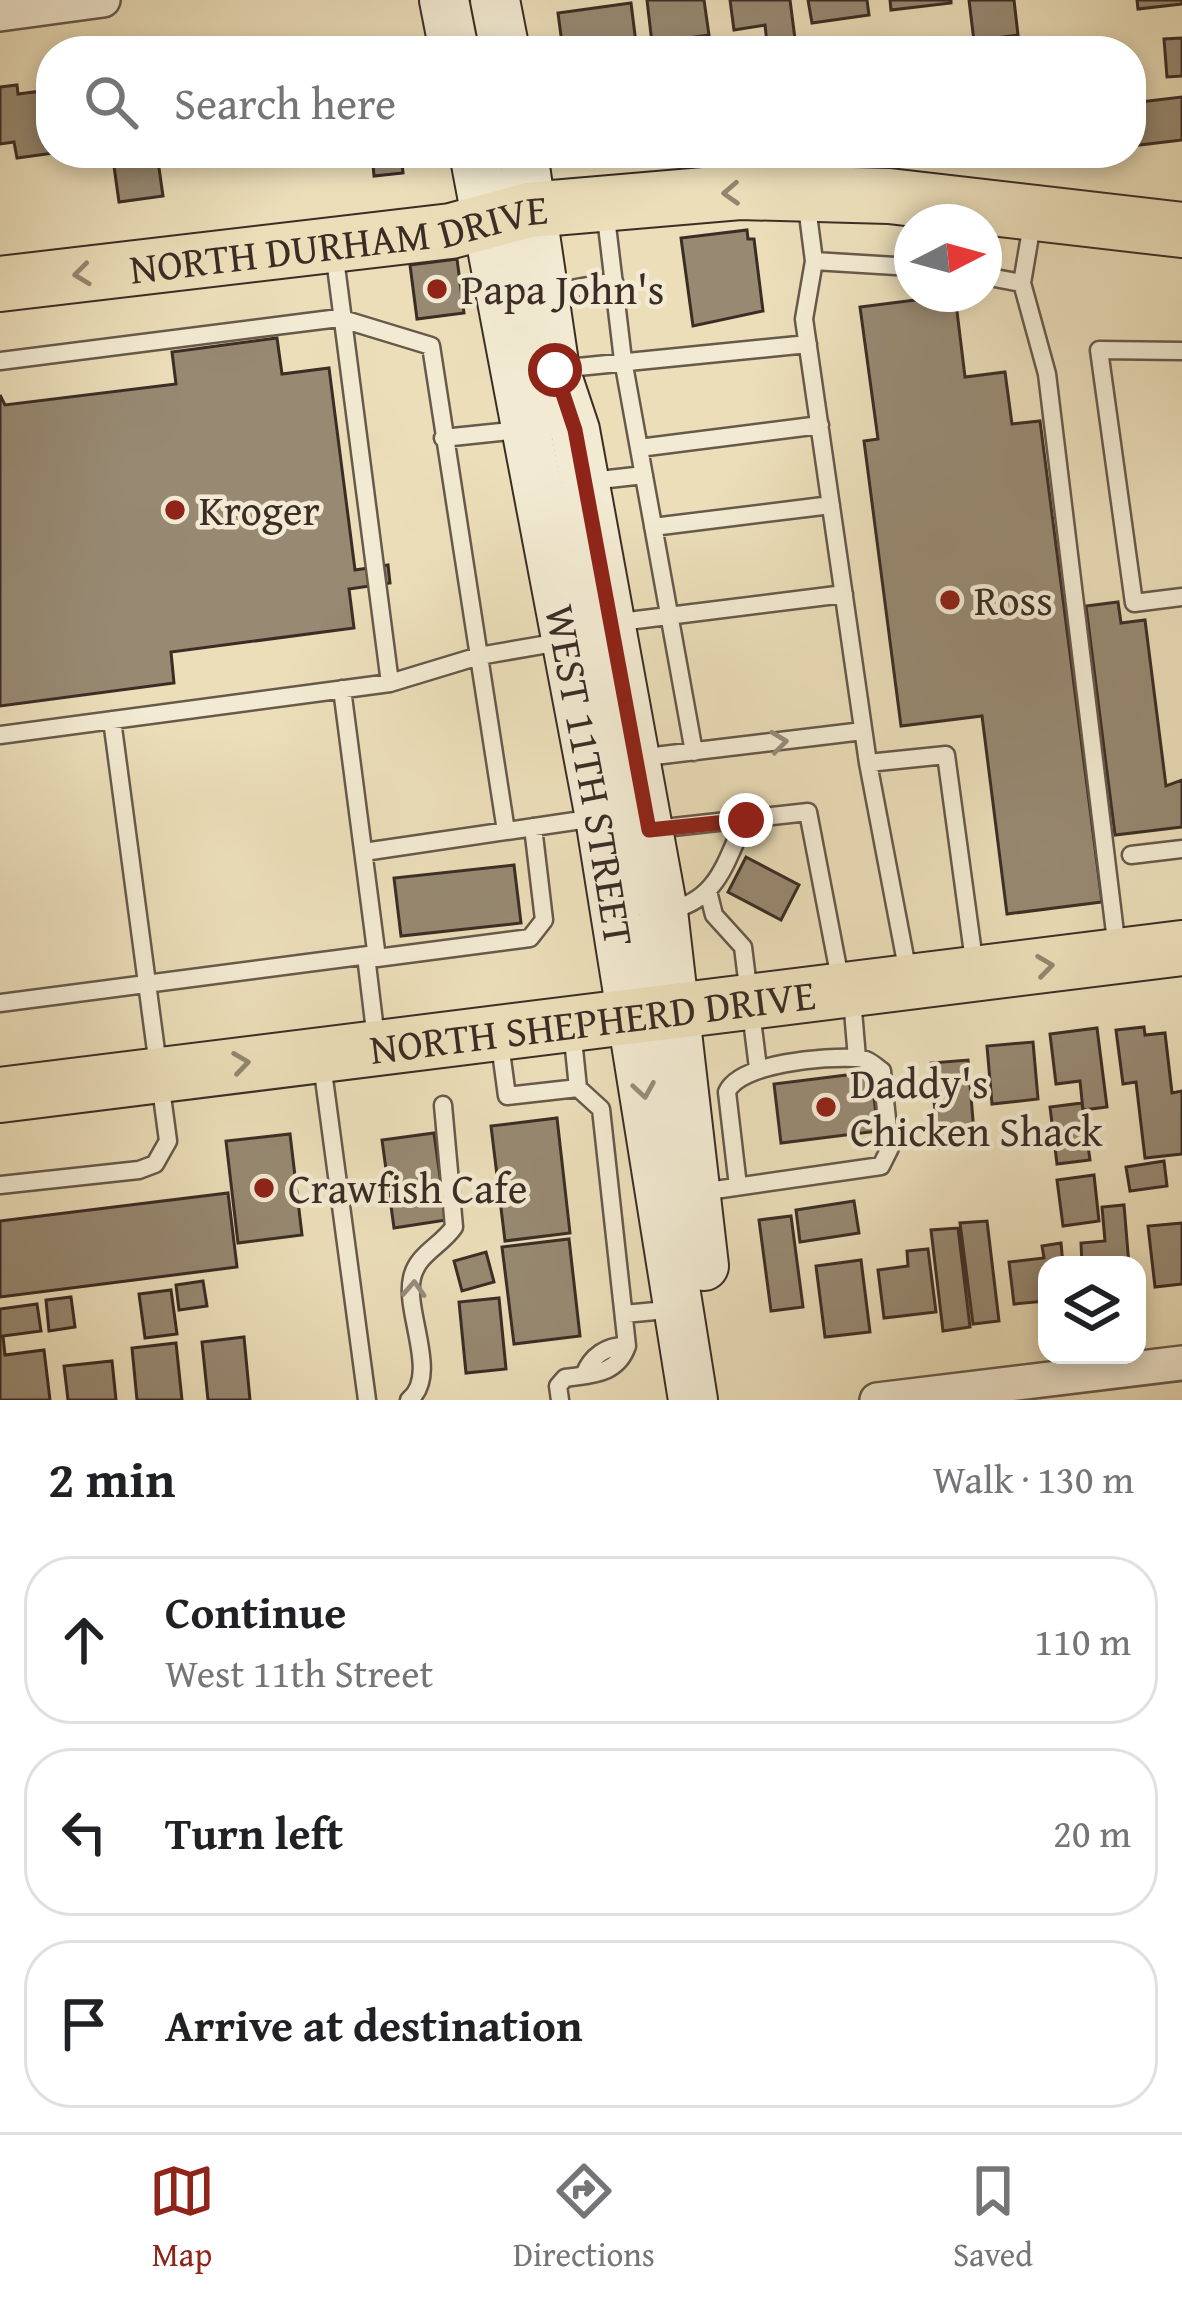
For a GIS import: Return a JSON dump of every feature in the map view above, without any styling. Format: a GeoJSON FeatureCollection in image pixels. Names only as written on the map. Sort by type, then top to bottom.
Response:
{"type":"FeatureCollection","features":[{"type":"Feature","properties":{"kind":"main road"},"geometry":{"type":"LineString","coordinates":[[444,0],[451,36]]}},
{"type":"Feature","properties":{"kind":"main road"},"geometry":{"type":"LineString","coordinates":[[495,0],[502,36]]}},
{"type":"Feature","properties":{"kind":"main road","name":"WEST 11TH STREET"},"geometry":{"type":"LineString","coordinates":[[482,168],[542,295],[555,370],[585,482],[600,818],[653,1014],[716,1190],[713,1400]]}},
{"type":"Feature","properties":{"kind":"main road","name":"WEST 11TH STREET"},"geometry":{"type":"LineString","coordinates":[[519,168],[507,217],[527,430],[554,481],[619,764],[648,825]]}},
{"type":"Feature","properties":{"kind":"main road","name":"NORTH DURHAM DRIVE"},"geometry":{"type":"LineString","coordinates":[[0,284],[334,244],[604,202],[805,192],[1034,211],[1182,230]]}},
{"type":"Feature","properties":{"kind":"main road","name":"WEST 11TH STREET"},"geometry":{"type":"LineString","coordinates":[[589,632],[636,758],[663,911],[632,1164],[682,1309],[693,1400]]}},
{"type":"Feature","properties":{"kind":"main road","name":"NORTH SHEPHERD DRIVE"},"geometry":{"type":"LineString","coordinates":[[0,1095],[377,1044],[1182,948]]}},
{"type":"Feature","properties":{"kind":"street"},"geometry":{"type":"LineString","coordinates":[[0,14],[103,0]]}},
{"type":"Feature","properties":{"kind":"street"},"geometry":{"type":"LineString","coordinates":[[877,1400],[1182,1364]]}},
{"type":"Feature","properties":{"kind":"lane"},"geometry":{"type":"LineString","coordinates":[[805,192],[814,261],[804,319],[868,763],[910,982]]}},
{"type":"Feature","properties":{"kind":"lane"},"geometry":{"type":"LineString","coordinates":[[604,202],[622,360],[694,752]]}},
{"type":"Feature","properties":{"kind":"lane"},"geometry":{"type":"LineString","coordinates":[[1034,211],[1022,283],[1047,374],[1118,956]]}},
{"type":"Feature","properties":{"kind":"lane"},"geometry":{"type":"LineString","coordinates":[[334,244],[339,318],[390,682]]}},
{"type":"Feature","properties":{"kind":"lane"},"geometry":{"type":"LineString","coordinates":[[814,261],[894,266]]}},
{"type":"Feature","properties":{"kind":"lane"},"geometry":{"type":"LineString","coordinates":[[1002,279],[1022,283]]}},
{"type":"Feature","properties":{"kind":"lane"},"geometry":{"type":"LineString","coordinates":[[542,295],[614,281]]}},
{"type":"Feature","properties":{"kind":"lane"},"geometry":{"type":"LineString","coordinates":[[0,361],[339,318],[431,346],[506,831]]}},
{"type":"Feature","properties":{"kind":"lane"},"geometry":{"type":"LineString","coordinates":[[555,370],[808,344]]}},
{"type":"Feature","properties":{"kind":"lane"},"geometry":{"type":"LineString","coordinates":[[1182,350],[1099,350],[1134,603],[1182,597]]}},
{"type":"Feature","properties":{"kind":"lane"},"geometry":{"type":"LineString","coordinates":[[639,448],[820,424]]}},
{"type":"Feature","properties":{"kind":"lane"},"geometry":{"type":"LineString","coordinates":[[443,438],[527,430]]}},
{"type":"Feature","properties":{"kind":"lane"},"geometry":{"type":"LineString","coordinates":[[585,482],[644,475]]}},
{"type":"Feature","properties":{"kind":"lane"},"geometry":{"type":"LineString","coordinates":[[653,526],[831,505]]}},
{"type":"Feature","properties":{"kind":"lane"},"geometry":{"type":"LineString","coordinates":[[0,735],[390,682],[478,656],[669,614],[844,594]]}},
{"type":"Feature","properties":{"kind":"lane"},"geometry":{"type":"LineString","coordinates":[[342,689],[364,852],[377,1044]]}},
{"type":"Feature","properties":{"kind":"lane"},"geometry":{"type":"LineString","coordinates":[[0,1184],[155,1164],[168,1141],[112,720]]}},
{"type":"Feature","properties":{"kind":"lane"},"geometry":{"type":"LineString","coordinates":[[636,758],[863,731]]}},
{"type":"Feature","properties":{"kind":"lane"},"geometry":{"type":"LineString","coordinates":[[868,763],[946,754],[976,975]]}},
{"type":"Feature","properties":{"kind":"lane"},"geometry":{"type":"LineString","coordinates":[[648,825],[808,812],[857,1058]]}},
{"type":"Feature","properties":{"kind":"lane"},"geometry":{"type":"LineString","coordinates":[[364,852],[600,818]]}},
{"type":"Feature","properties":{"kind":"lane"},"geometry":{"type":"LineString","coordinates":[[663,911],[687,908],[709,895],[746,820]]}},
{"type":"Feature","properties":{"kind":"lane"},"geometry":{"type":"LineString","coordinates":[[0,1004],[530,938],[544,920],[533,827]]}},
{"type":"Feature","properties":{"kind":"lane"},"geometry":{"type":"LineString","coordinates":[[1130,855],[1182,849]]}},
{"type":"Feature","properties":{"kind":"lane"},"geometry":{"type":"LineString","coordinates":[[709,895],[714,915],[743,947],[758,1068]]}},
{"type":"Feature","properties":{"kind":"lane"},"geometry":{"type":"LineString","coordinates":[[560,1400],[558,1386],[565,1378],[598,1375],[622,1360],[628,1346],[624,1314],[632,1164],[601,1109],[578,1088],[572,1022]]}},
{"type":"Feature","properties":{"kind":"lane"},"geometry":{"type":"LineString","coordinates":[[498,1030],[507,1096],[578,1088]]}},
{"type":"Feature","properties":{"kind":"lane"},"geometry":{"type":"LineString","coordinates":[[321,1051],[367,1400]]}},
{"type":"Feature","properties":{"kind":"lane"},"geometry":{"type":"LineString","coordinates":[[857,1058],[882,1071],[890,1148],[880,1166],[716,1190],[727,1092],[733,1080],[758,1068],[857,1058]]}},
{"type":"Feature","properties":{"kind":"lane"},"geometry":{"type":"LineString","coordinates":[[409,1400],[422,1380],[411,1282],[421,1258],[454,1227],[443,1106]]}},
{"type":"Feature","properties":{"kind":"lane"},"geometry":{"type":"LineString","coordinates":[[624,1314],[682,1309]]}},
{"type":"Feature","properties":{"kind":"building"},"geometry":{"type":"Polygon","coordinates":[[[647,0],[704,0],[709,35],[651,36],[647,0]]]}},
{"type":"Feature","properties":{"kind":"building"},"geometry":{"type":"Polygon","coordinates":[[[730,0],[790,0],[795,36],[766,36],[765,25],[734,30],[730,0]]]}},
{"type":"Feature","properties":{"kind":"building"},"geometry":{"type":"Polygon","coordinates":[[[808,0],[867,0],[869,15],[812,23],[808,0]]]}},
{"type":"Feature","properties":{"kind":"building"},"geometry":{"type":"Polygon","coordinates":[[[890,0],[951,0],[951,3],[891,10],[890,0]]]}},
{"type":"Feature","properties":{"kind":"building"},"geometry":{"type":"Polygon","coordinates":[[[969,0],[1014,0],[1018,35],[973,36],[969,0]]]}},
{"type":"Feature","properties":{"kind":"building"},"geometry":{"type":"Polygon","coordinates":[[[1137,0],[1182,0],[1182,4],[1138,9],[1137,0]]]}},
{"type":"Feature","properties":{"kind":"building"},"geometry":{"type":"Polygon","coordinates":[[[631,3],[635,36],[561,36],[558,13],[631,3]]]}},
{"type":"Feature","properties":{"kind":"building"},"geometry":{"type":"Polygon","coordinates":[[[1182,38],[1182,76],[1167,77],[1164,39],[1182,38]]]}},
{"type":"Feature","properties":{"kind":"building"},"geometry":{"type":"Polygon","coordinates":[[[17,85],[18,94],[36,92],[36,155],[17,158],[14,142],[0,144],[0,87],[17,85]]]}},
{"type":"Feature","properties":{"kind":"building"},"geometry":{"type":"Polygon","coordinates":[[[1182,97],[1182,140],[1146,144],[1146,101],[1182,97]]]}},
{"type":"Feature","properties":{"kind":"building"},"geometry":{"type":"Polygon","coordinates":[[[114,168],[159,168],[163,196],[119,202],[114,168]]]}},
{"type":"Feature","properties":{"kind":"building"},"geometry":{"type":"Polygon","coordinates":[[[373,168],[402,168],[403,173],[374,176],[373,168]]]}},
{"type":"Feature","properties":{"kind":"building"},"geometry":{"type":"Polygon","coordinates":[[[747,230],[748,239],[754,239],[763,311],[693,326],[681,238],[747,230]]]}},
{"type":"Feature","properties":{"kind":"building","name":"Papa John's"},"geometry":{"type":"Polygon","coordinates":[[[457,259],[464,313],[417,319],[410,265],[457,259]]]}},
{"type":"Feature","properties":{"kind":"building"},"geometry":{"type":"Polygon","coordinates":[[[894,303],[894,312],[957,312],[965,377],[1005,372],[1012,424],[1040,421],[1102,902],[1007,914],[982,716],[901,726],[864,441],[878,439],[860,307],[894,303]]]}},
{"type":"Feature","properties":{"kind":"building"},"geometry":{"type":"Polygon","coordinates":[[[277,338],[282,374],[329,368],[355,570],[388,565],[390,583],[349,589],[354,628],[171,652],[174,683],[0,706],[0,395],[5,405],[176,384],[172,352],[277,338]]]}},
{"type":"Feature","properties":{"kind":"building"},"geometry":{"type":"Polygon","coordinates":[[[1118,602],[1121,623],[1145,620],[1166,786],[1182,780],[1182,827],[1115,835],[1086,606],[1118,602]]]}},
{"type":"Feature","properties":{"kind":"building"},"geometry":{"type":"Polygon","coordinates":[[[746,857],[799,885],[781,920],[728,892],[746,857]]]}},
{"type":"Feature","properties":{"kind":"building"},"geometry":{"type":"Polygon","coordinates":[[[514,865],[521,923],[401,936],[394,878],[514,865]]]}},
{"type":"Feature","properties":{"kind":"building"},"geometry":{"type":"Polygon","coordinates":[[[1144,1027],[1145,1035],[1165,1033],[1172,1093],[1182,1091],[1182,1154],[1145,1158],[1136,1082],[1123,1084],[1116,1030],[1144,1027]]]}},
{"type":"Feature","properties":{"kind":"building"},"geometry":{"type":"Polygon","coordinates":[[[1097,1028],[1107,1107],[1083,1110],[1080,1081],[1056,1084],[1050,1034],[1097,1028]]]}},
{"type":"Feature","properties":{"kind":"building"},"geometry":{"type":"Polygon","coordinates":[[[1033,1042],[1038,1099],[992,1104],[987,1046],[1033,1042]]]}},
{"type":"Feature","properties":{"kind":"building"},"geometry":{"type":"Polygon","coordinates":[[[968,1060],[975,1145],[938,1148],[931,1063],[968,1060]]]}},
{"type":"Feature","properties":{"kind":"building","name":"Daddy's Chicken Shack"},"geometry":{"type":"Polygon","coordinates":[[[871,1072],[878,1131],[781,1143],[774,1084],[871,1072]]]}},
{"type":"Feature","properties":{"kind":"building"},"geometry":{"type":"Polygon","coordinates":[[[1082,1103],[1090,1160],[1057,1164],[1050,1107],[1082,1103]]]}},
{"type":"Feature","properties":{"kind":"building"},"geometry":{"type":"Polygon","coordinates":[[[557,1118],[570,1233],[505,1241],[491,1126],[557,1118]]]}},
{"type":"Feature","properties":{"kind":"building"},"geometry":{"type":"Polygon","coordinates":[[[434,1133],[446,1220],[394,1228],[382,1140],[434,1133]]]}},
{"type":"Feature","properties":{"kind":"building","name":"Crawfish Cafe"},"geometry":{"type":"Polygon","coordinates":[[[290,1134],[302,1235],[238,1243],[226,1141],[290,1134]]]}},
{"type":"Feature","properties":{"kind":"building"},"geometry":{"type":"Polygon","coordinates":[[[1164,1161],[1167,1186],[1130,1191],[1126,1167],[1164,1161]]]}},
{"type":"Feature","properties":{"kind":"building"},"geometry":{"type":"Polygon","coordinates":[[[1094,1175],[1099,1221],[1063,1226],[1057,1180],[1094,1175]]]}},
{"type":"Feature","properties":{"kind":"building"},"geometry":{"type":"Polygon","coordinates":[[[228,1193],[237,1267],[0,1297],[0,1221],[228,1193]]]}},
{"type":"Feature","properties":{"kind":"building"},"geometry":{"type":"Polygon","coordinates":[[[854,1201],[859,1233],[800,1242],[796,1210],[854,1201]]]}},
{"type":"Feature","properties":{"kind":"building"},"geometry":{"type":"Polygon","coordinates":[[[1124,1205],[1128,1256],[1082,1256],[1081,1243],[1105,1241],[1102,1207],[1124,1205]]]}},
{"type":"Feature","properties":{"kind":"building"},"geometry":{"type":"Polygon","coordinates":[[[791,1216],[803,1307],[771,1311],[759,1220],[791,1216]]]}},
{"type":"Feature","properties":{"kind":"building"},"geometry":{"type":"Polygon","coordinates":[[[987,1221],[999,1321],[973,1324],[960,1223],[987,1221]]]}},
{"type":"Feature","properties":{"kind":"building"},"geometry":{"type":"Polygon","coordinates":[[[1182,1223],[1182,1284],[1155,1287],[1148,1226],[1182,1223]]]}},
{"type":"Feature","properties":{"kind":"building"},"geometry":{"type":"Polygon","coordinates":[[[958,1228],[970,1327],[943,1331],[931,1230],[958,1228]]]}},
{"type":"Feature","properties":{"kind":"building"},"geometry":{"type":"Polygon","coordinates":[[[569,1239],[580,1336],[514,1344],[502,1247],[569,1239]]]}},
{"type":"Feature","properties":{"kind":"building"},"geometry":{"type":"Polygon","coordinates":[[[1061,1243],[1062,1256],[1044,1256],[1042,1246],[1061,1243]]]}},
{"type":"Feature","properties":{"kind":"building"},"geometry":{"type":"Polygon","coordinates":[[[928,1249],[936,1312],[884,1318],[878,1270],[908,1266],[907,1251],[928,1249]]]}},
{"type":"Feature","properties":{"kind":"building"},"geometry":{"type":"Polygon","coordinates":[[[486,1252],[494,1282],[462,1291],[454,1261],[486,1252]]]}},
{"type":"Feature","properties":{"kind":"building"},"geometry":{"type":"Polygon","coordinates":[[[1038,1259],[1038,1302],[1014,1304],[1009,1262],[1038,1259]]]}},
{"type":"Feature","properties":{"kind":"building"},"geometry":{"type":"Polygon","coordinates":[[[861,1260],[870,1332],[825,1337],[816,1266],[861,1260]]]}},
{"type":"Feature","properties":{"kind":"building"},"geometry":{"type":"Polygon","coordinates":[[[203,1281],[207,1306],[179,1310],[176,1285],[203,1281]]]}},
{"type":"Feature","properties":{"kind":"building"},"geometry":{"type":"Polygon","coordinates":[[[171,1290],[177,1334],[145,1338],[139,1294],[171,1290]]]}},
{"type":"Feature","properties":{"kind":"building"},"geometry":{"type":"Polygon","coordinates":[[[71,1297],[75,1327],[49,1331],[46,1300],[71,1297]]]}},
{"type":"Feature","properties":{"kind":"building"},"geometry":{"type":"Polygon","coordinates":[[[499,1298],[506,1369],[466,1373],[459,1302],[499,1298]]]}},
{"type":"Feature","properties":{"kind":"building"},"geometry":{"type":"Polygon","coordinates":[[[37,1304],[41,1331],[3,1336],[5,1355],[44,1350],[50,1400],[0,1400],[0,1309],[37,1304]]]}},
{"type":"Feature","properties":{"kind":"building"},"geometry":{"type":"Polygon","coordinates":[[[244,1337],[250,1400],[208,1400],[202,1342],[244,1337]]]}},
{"type":"Feature","properties":{"kind":"building"},"geometry":{"type":"Polygon","coordinates":[[[176,1343],[182,1400],[137,1400],[132,1348],[176,1343]]]}},
{"type":"Feature","properties":{"kind":"building"},"geometry":{"type":"Polygon","coordinates":[[[112,1361],[116,1400],[68,1400],[64,1366],[112,1361]]]}},
{"type":"Feature","properties":{"kind":"place","name":"Papa John's"},"geometry":{"type":"Point","coordinates":[437,289]}},
{"type":"Feature","properties":{"kind":"place","name":"Kroger"},"geometry":{"type":"Point","coordinates":[175,510]}},
{"type":"Feature","properties":{"kind":"place","name":"Ross"},"geometry":{"type":"Point","coordinates":[950,600]}},
{"type":"Feature","properties":{"kind":"place","name":"Daddy's Chicken Shack"},"geometry":{"type":"Point","coordinates":[826,1107]}},
{"type":"Feature","properties":{"kind":"place","name":"Crawfish Cafe"},"geometry":{"type":"Point","coordinates":[264,1188]}},
{"type":"Feature","properties":{"kind":"route"},"geometry":{"type":"LineString","coordinates":[[555,370],[575,430],[649,830],[746,820]]}}]}
